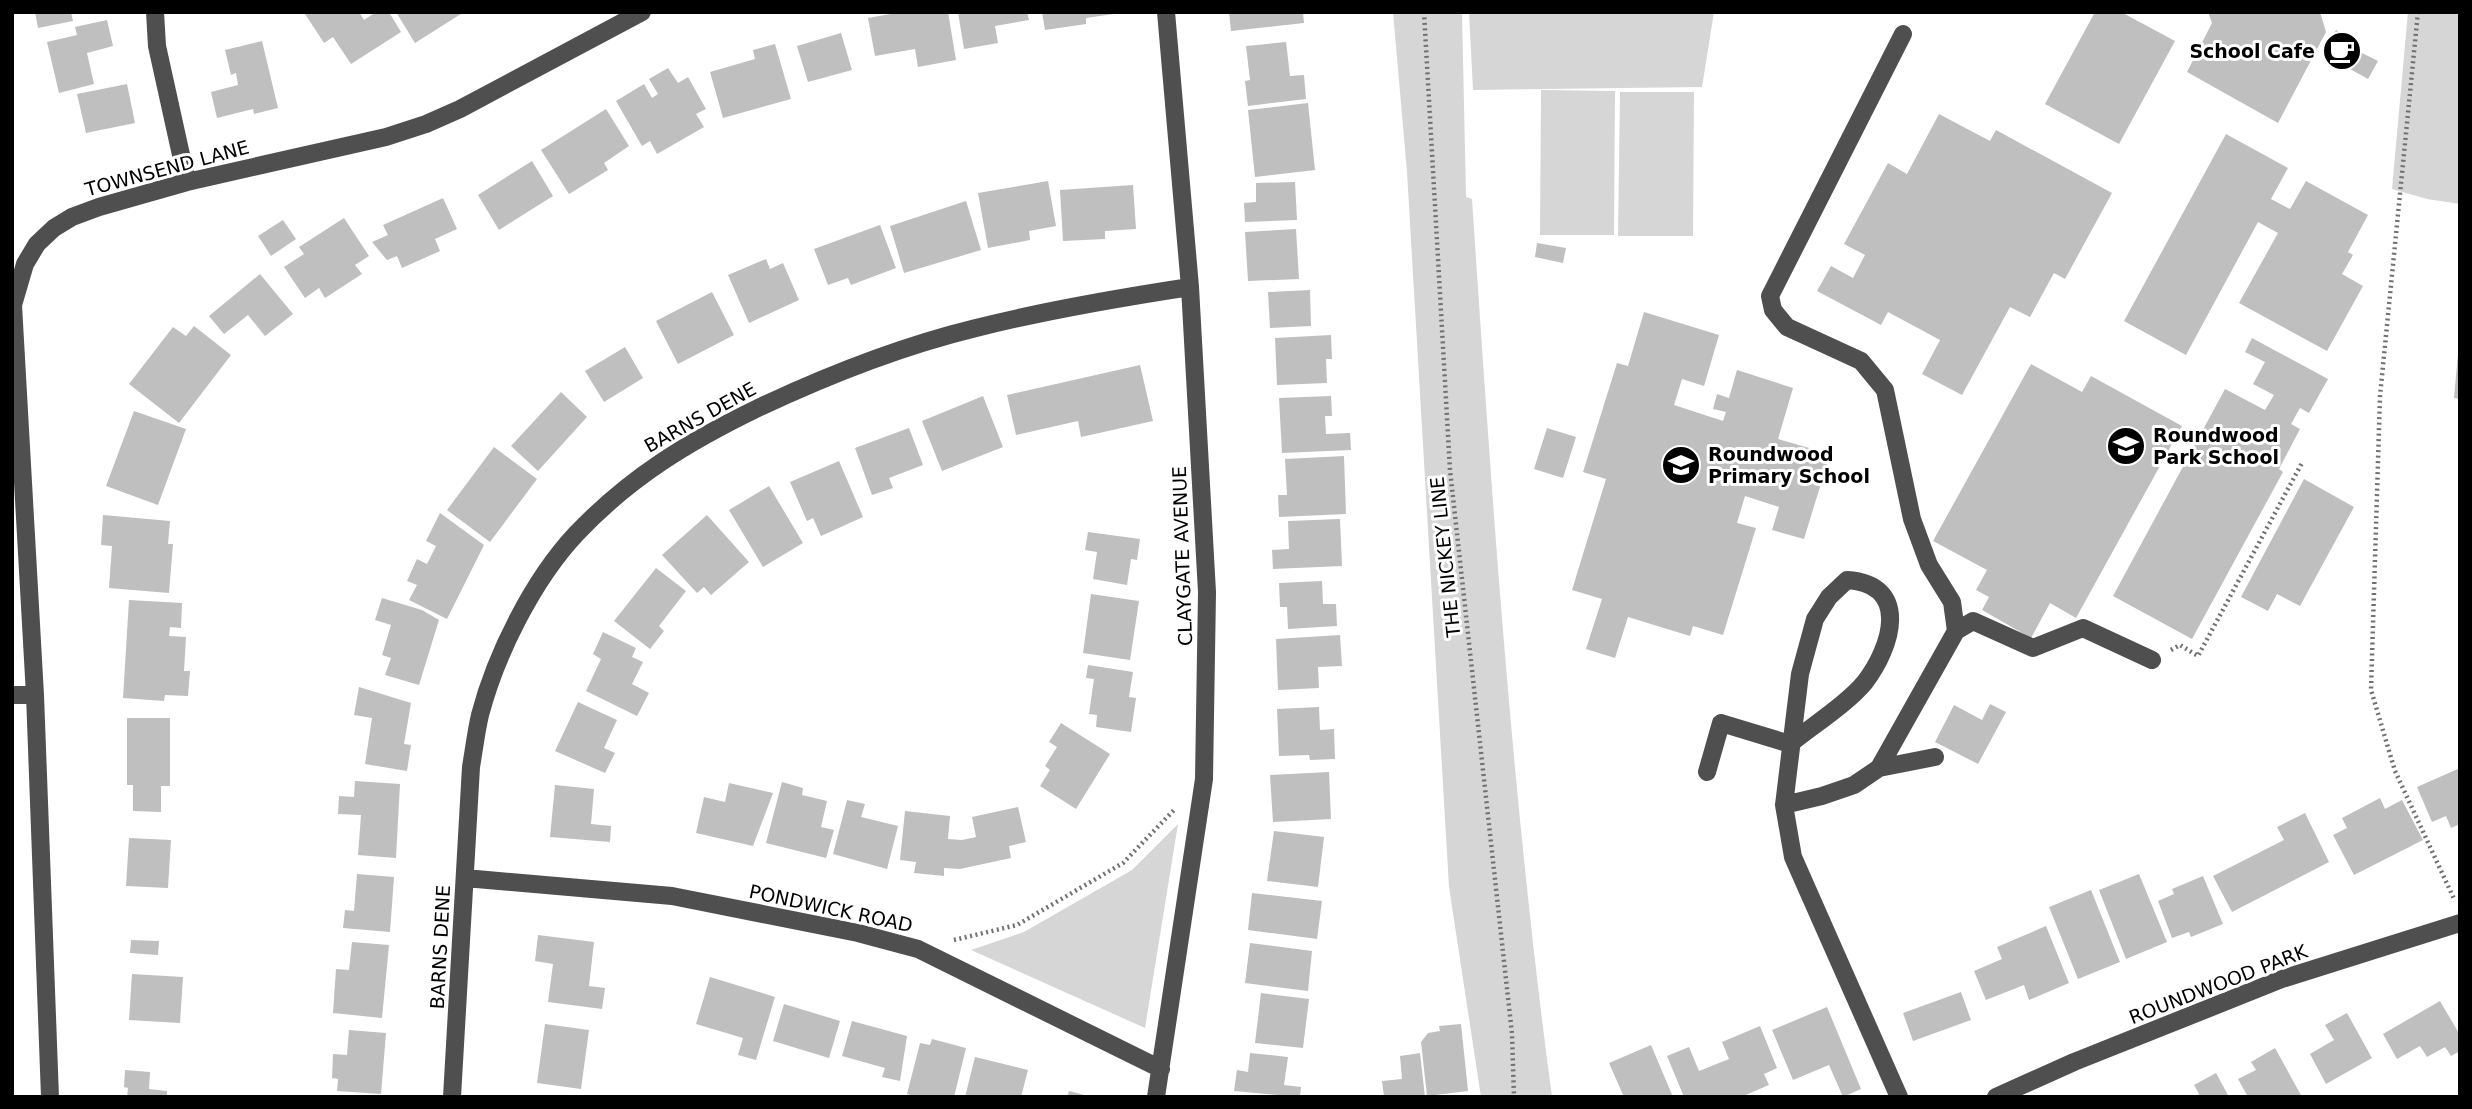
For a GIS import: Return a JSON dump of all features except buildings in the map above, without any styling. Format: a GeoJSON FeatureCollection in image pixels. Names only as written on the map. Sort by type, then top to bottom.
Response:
{"type":"FeatureCollection","features":[{"type":"Feature","properties":{"kind":"street"},"geometry":{"type":"LineString","coordinates":[[155,12],[157,46],[187,182]]}},
{"type":"Feature","properties":{"kind":"street","name":"TOWNSEND LANE"},"geometry":{"type":"LineString","coordinates":[[50,1097],[35,695],[13,306],[24,264],[37,244],[54,228],[72,217],[99,206],[187,182],[386,137],[426,124],[460,109],[642,12]]}},
{"type":"Feature","properties":{"kind":"street","name":"CLAYGATE AVENUE"},"geometry":{"type":"LineString","coordinates":[[1156,1097],[1204,779],[1207,592],[1190,287],[1166,12]]}},
{"type":"Feature","properties":{"kind":"street"},"geometry":{"type":"LineString","coordinates":[[1903,34],[1770,296],[1773,310],[1787,327],[1861,361],[1885,390],[1912,520],[1929,565],[1952,602],[1955,631]]}},
{"type":"Feature","properties":{"kind":"street","name":"BARNS DENE"},"geometry":{"type":"LineString","coordinates":[[452,1097],[471,767],[481,714],[509,635],[539,582],[575,535],[622,490],[658,462],[728,422],[799,389],[891,354],[976,328],[1102,301],[1190,287]]}},
{"type":"Feature","properties":{"kind":"street"},"geometry":{"type":"LineString","coordinates":[[1790,744],[1865,682],[1882,651],[1892,622],[1888,601],[1872,586],[1861,581],[1847,580],[1829,597],[1815,619],[1800,674],[1790,744],[1784,805],[1793,857],[1899,1097]]}},
{"type":"Feature","properties":{"kind":"street"},"geometry":{"type":"LineString","coordinates":[[1879,768],[1955,631],[1973,621],[2033,648],[2083,628],[2152,660]]}},
{"type":"Feature","properties":{"kind":"street"},"geometry":{"type":"LineString","coordinates":[[12,695],[35,695]]}},
{"type":"Feature","properties":{"kind":"street"},"geometry":{"type":"LineString","coordinates":[[1707,772],[1721,723],[1790,744]]}},
{"type":"Feature","properties":{"kind":"street"},"geometry":{"type":"LineString","coordinates":[[1784,805],[1854,785],[1879,768],[1935,757]]}},
{"type":"Feature","properties":{"kind":"street","name":"PONDWICK ROAD"},"geometry":{"type":"LineString","coordinates":[[465,878],[672,896],[858,933],[918,949],[1161,1069]]}},
{"type":"Feature","properties":{"kind":"street","name":"ROUNDWOOD PARK"},"geometry":{"type":"LineString","coordinates":[[1996,1097],[2074,1062],[2282,979],[2460,923]]}},
{"type":"Feature","properties":{"kind":"path","name":"THE NICKEY LINE"},"geometry":{"type":"LineString","coordinates":[[1424,12],[1450,470],[1512,1034],[1514,1097]]}},
{"type":"Feature","properties":{"kind":"path"},"geometry":{"type":"LineString","coordinates":[[2418,12],[2380,396],[2371,690],[2395,771],[2460,912]]}},
{"type":"Feature","properties":{"kind":"path"},"geometry":{"type":"LineString","coordinates":[[2152,660],[2180,645],[2197,656],[2303,461]]}},
{"type":"Feature","properties":{"kind":"path"},"geometry":{"type":"LineString","coordinates":[[918,949],[1017,925],[1112,870],[1123,863],[1204,779]]}},
{"type":"Feature","properties":{"kind":"shaded area"},"geometry":{"type":"Polygon","coordinates":[[[1393,12],[1462,12],[1466,197],[1472,199],[1514,761],[1552,1097],[1481,1097],[1449,887],[1407,172],[1393,12]]]}},
{"type":"Feature","properties":{"kind":"shaded area"},"geometry":{"type":"Polygon","coordinates":[[[1469,12],[1714,12],[1702,87],[1473,90],[1469,12]]]}},
{"type":"Feature","properties":{"kind":"shaded area"},"geometry":{"type":"Polygon","coordinates":[[[2408,12],[2460,12],[2460,204],[2427,199],[2392,189],[2408,12]]]}},
{"type":"Feature","properties":{"kind":"shaded area"},"geometry":{"type":"Polygon","coordinates":[[[1541,90],[1615,91],[1614,235],[1540,235],[1541,90]]]}},
{"type":"Feature","properties":{"kind":"shaded area"},"geometry":{"type":"Polygon","coordinates":[[[1620,92],[1694,92],[1693,236],[1618,236],[1620,92]]]}},
{"type":"Feature","properties":{"kind":"shaded area"},"geometry":{"type":"Polygon","coordinates":[[[1178,824],[1145,1028],[971,950],[1024,932],[1132,870],[1178,824]]]}},
{"type":"Feature","properties":{"kind":"place","name":"School Cafe"},"geometry":{"type":"Point","coordinates":[2342,51]}},
{"type":"Feature","properties":{"kind":"place","name":"Roundwood Park School"},"geometry":{"type":"Point","coordinates":[2126,446]}},
{"type":"Feature","properties":{"kind":"place","name":"Roundwood Primary School"},"geometry":{"type":"Point","coordinates":[1681,465]}}]}
